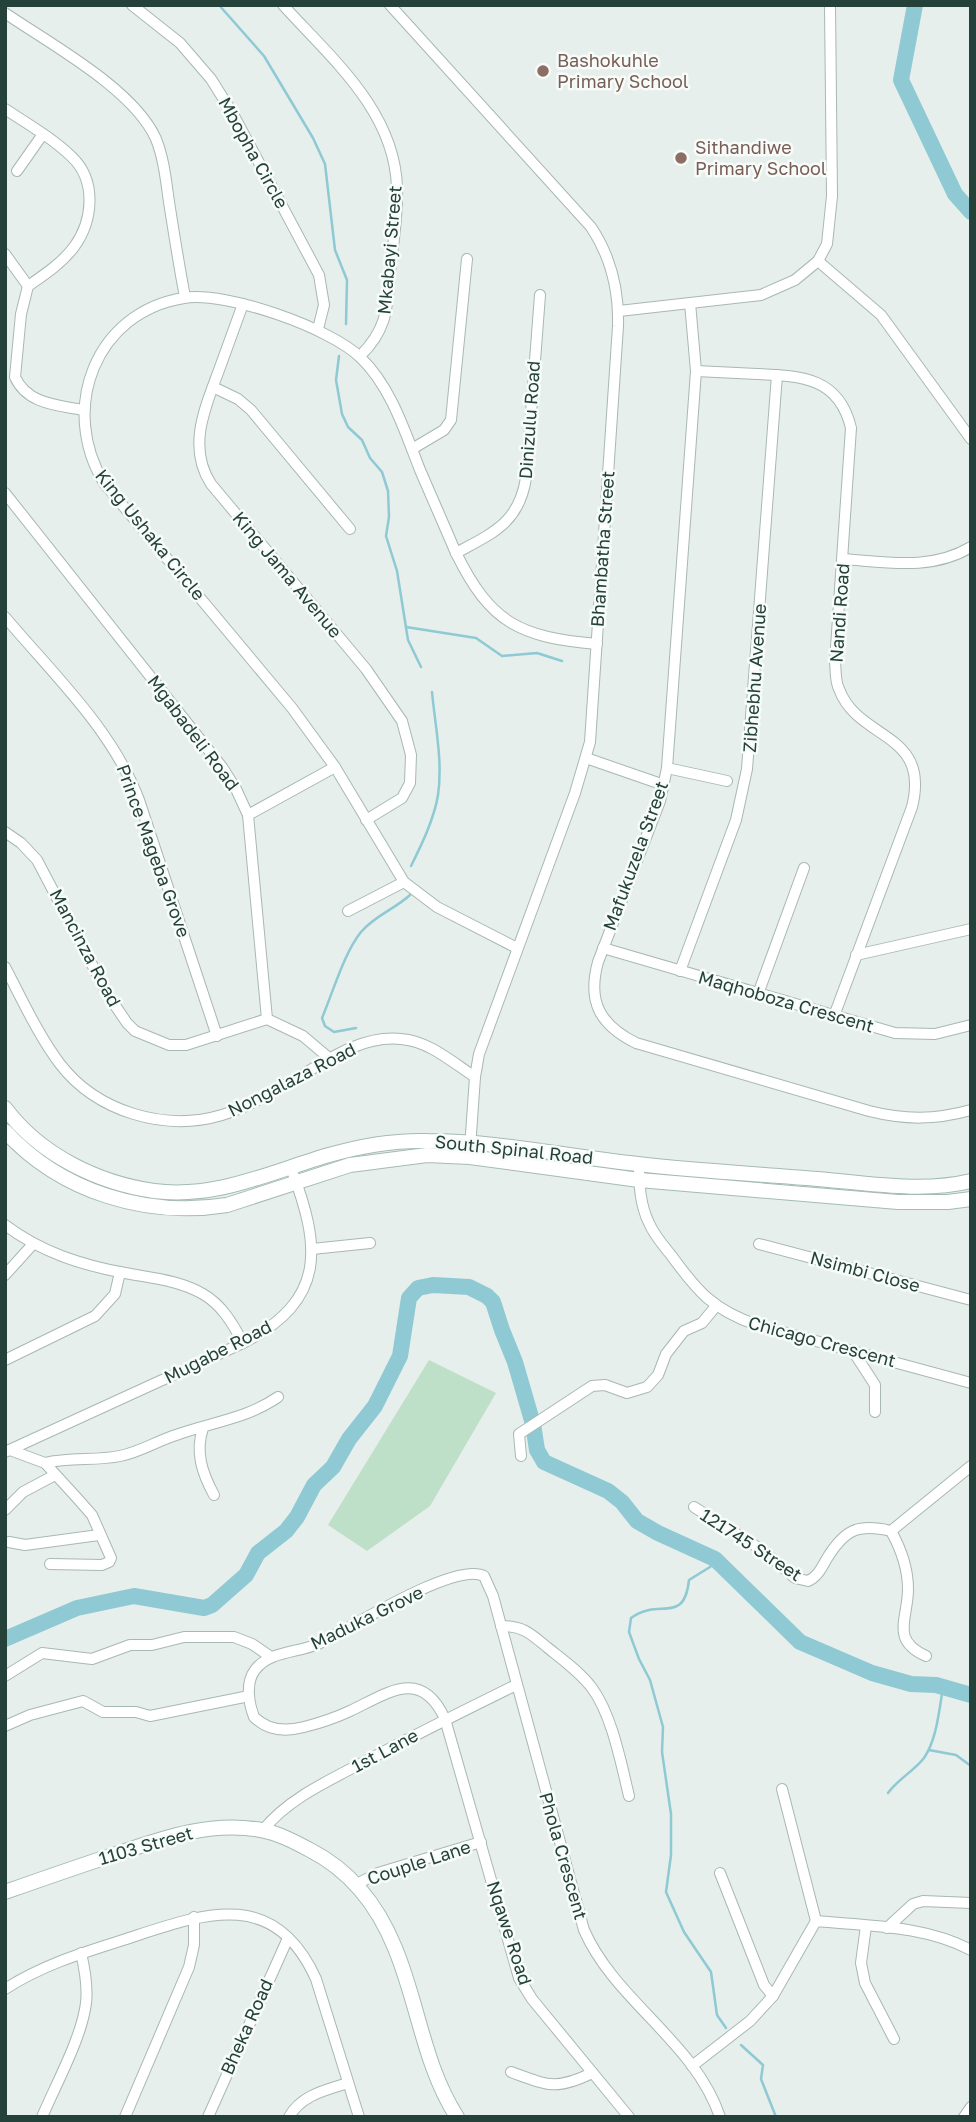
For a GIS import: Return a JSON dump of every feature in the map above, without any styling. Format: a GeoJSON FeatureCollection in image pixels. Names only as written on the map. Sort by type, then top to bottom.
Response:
{"type":"FeatureCollection","features":[{"type":"Feature","properties":{"kind":"street","name":"Mbopha Circle"},"geometry":{"type":"LineString","coordinates":[[132,5],[163,28],[194,58],[233,114],[319,275],[324,304],[318,329]]}},
{"type":"Feature","properties":{"kind":"street","name":"Mkabayi Street"},"geometry":{"type":"LineString","coordinates":[[283,5],[364,96],[378,117],[393,157],[397,201],[385,317],[376,339],[360,356]]}},
{"type":"Feature","properties":{"kind":"street","name":"Bhambatha Street"},"geometry":{"type":"LineString","coordinates":[[390,5],[591,227],[602,243],[610,264],[617,288],[619,311],[590,741],[575,793],[482,1044],[475,1077],[470,1150]]}},
{"type":"Feature","properties":{"kind":"street"},"geometry":{"type":"LineString","coordinates":[[619,311],[773,291],[795,280],[818,261],[827,244],[832,196],[830,5]]}},
{"type":"Feature","properties":{"kind":"street"},"geometry":{"type":"LineString","coordinates":[[5,13],[114,88],[131,103],[148,125],[164,168],[184,298]]}},
{"type":"Feature","properties":{"kind":"street"},"geometry":{"type":"LineString","coordinates":[[5,109],[74,158],[84,172],[90,202],[87,222],[73,249],[28,286],[10,374],[23,391],[34,398],[83,410]]}},
{"type":"Feature","properties":{"kind":"street"},"geometry":{"type":"LineString","coordinates":[[17,171],[43,134]]}},
{"type":"Feature","properties":{"kind":"street"},"geometry":{"type":"LineString","coordinates":[[5,254],[28,286]]}},
{"type":"Feature","properties":{"kind":"street"},"geometry":{"type":"LineString","coordinates":[[412,449],[444,430],[453,412],[467,259]]}},
{"type":"Feature","properties":{"kind":"street"},"geometry":{"type":"LineString","coordinates":[[818,261],[881,315],[971,439]]}},
{"type":"Feature","properties":{"kind":"street","name":"Dinizulu Road"},"geometry":{"type":"LineString","coordinates":[[456,553],[510,520],[521,499],[526,478],[540,295]]}},
{"type":"Feature","properties":{"kind":"street","name":"King Ushaka Circle"},"geometry":{"type":"LineString","coordinates":[[517,948],[437,907],[404,882],[335,767],[292,708],[104,482],[88,449],[84,429],[83,410],[89,379],[97,360],[124,326],[144,312],[184,298],[215,297],[243,304],[318,329],[345,344],[360,356],[384,387],[456,553],[484,599],[517,627],[541,636],[597,644]]}},
{"type":"Feature","properties":{"kind":"street","name":"Mafukuzela Street"},"geometry":{"type":"LineString","coordinates":[[690,303],[696,371],[667,768],[664,785],[594,977],[597,1009],[610,1026],[636,1043],[890,1116],[920,1119],[951,1116],[971,1110]]}},
{"type":"Feature","properties":{"kind":"street","name":"King Jama Avenue"},"geometry":{"type":"LineString","coordinates":[[243,304],[202,418],[199,438],[201,462],[207,478],[366,669],[396,711],[406,731],[411,755],[407,792],[395,804],[366,820]]}},
{"type":"Feature","properties":{"kind":"street","name":"Nandi Road"},"geometry":{"type":"LineString","coordinates":[[696,371],[803,377],[825,387],[840,402],[850,422],[852,436],[835,662],[838,688],[852,710],[893,741],[908,757],[915,774],[912,807],[834,1016]]}},
{"type":"Feature","properties":{"kind":"street","name":"Zibhebhu Avenue"},"geometry":{"type":"LineString","coordinates":[[680,971],[736,820],[747,769],[776,375]]}},
{"type":"Feature","properties":{"kind":"street"},"geometry":{"type":"LineString","coordinates":[[213,387],[238,399],[251,410],[350,529]]}},
{"type":"Feature","properties":{"kind":"street","name":"Mgabadeli Road"},"geometry":{"type":"LineString","coordinates":[[5,493],[228,775],[248,816],[267,1020]]}},
{"type":"Feature","properties":{"kind":"street"},"geometry":{"type":"LineString","coordinates":[[843,559],[924,563],[948,559],[971,547]]}},
{"type":"Feature","properties":{"kind":"street","name":"Prince Mageba Grove"},"geometry":{"type":"LineString","coordinates":[[5,617],[105,735],[123,764],[139,800],[217,1036]]}},
{"type":"Feature","properties":{"kind":"street"},"geometry":{"type":"LineString","coordinates":[[586,758],[664,785]]}},
{"type":"Feature","properties":{"kind":"street"},"geometry":{"type":"LineString","coordinates":[[248,816],[335,767]]}},
{"type":"Feature","properties":{"kind":"street"},"geometry":{"type":"LineString","coordinates":[[667,768],[727,781]]}},
{"type":"Feature","properties":{"kind":"street","name":"Mancinza Road"},"geometry":{"type":"LineString","coordinates":[[5,832],[21,842],[37,860],[108,995],[127,1023],[146,1037],[169,1045],[186,1045],[267,1020]]}},
{"type":"Feature","properties":{"kind":"street"},"geometry":{"type":"LineString","coordinates":[[758,995],[804,868]]}},
{"type":"Feature","properties":{"kind":"street"},"geometry":{"type":"LineString","coordinates":[[348,911],[404,882]]}},
{"type":"Feature","properties":{"kind":"street"},"geometry":{"type":"LineString","coordinates":[[856,955],[971,929]]}},
{"type":"Feature","properties":{"kind":"street","name":"Maqhoboza Crescent"},"geometry":{"type":"LineString","coordinates":[[603,948],[876,1029],[908,1034],[935,1034],[971,1025]]}},
{"type":"Feature","properties":{"kind":"street","name":"Nongalaza Road"},"geometry":{"type":"LineString","coordinates":[[5,967],[53,1053],[71,1076],[99,1098],[141,1117],[179,1121],[225,1114],[268,1095],[330,1058],[359,1045],[398,1038],[419,1042],[475,1077]]}},
{"type":"Feature","properties":{"kind":"street"},"geometry":{"type":"LineString","coordinates":[[267,1020],[303,1036],[330,1058]]}},
{"type":"Feature","properties":{"kind":"street","name":"South Spinal Road"},"geometry":{"type":"LineString","coordinates":[[5,1108],[20,1126],[46,1148],[70,1163],[123,1185],[172,1193],[193,1193],[380,1160],[470,1150],[888,1185],[944,1185],[971,1181]]}},
{"type":"Feature","properties":{"kind":"street","name":"South Spinal Road"},"geometry":{"type":"LineString","coordinates":[[5,1131],[53,1171],[95,1192],[138,1205],[206,1208],[250,1199],[294,1175]]}},
{"type":"Feature","properties":{"kind":"street","name":"South Spinal Road"},"geometry":{"type":"LineString","coordinates":[[470,1150],[639,1180],[898,1202],[971,1199]]}},
{"type":"Feature","properties":{"kind":"street","name":"Chicago Crescent"},"geometry":{"type":"LineString","coordinates":[[639,1164],[639,1180],[649,1224],[689,1279],[716,1306],[733,1317],[757,1325],[971,1383]]}},
{"type":"Feature","properties":{"kind":"street","name":"Mugabe Road"},"geometry":{"type":"LineString","coordinates":[[8,1451],[243,1343],[277,1324],[295,1304],[309,1279],[312,1249],[309,1223],[294,1175]]}},
{"type":"Feature","properties":{"kind":"street"},"geometry":{"type":"LineString","coordinates":[[5,1225],[33,1244],[65,1258],[178,1283],[202,1293],[228,1317],[243,1343]]}},
{"type":"Feature","properties":{"kind":"street"},"geometry":{"type":"LineString","coordinates":[[312,1249],[370,1243]]}},
{"type":"Feature","properties":{"kind":"street"},"geometry":{"type":"LineString","coordinates":[[5,1275],[33,1244]]}},
{"type":"Feature","properties":{"kind":"street","name":"Nsimbi Close"},"geometry":{"type":"LineString","coordinates":[[759,1244],[971,1300]]}},
{"type":"Feature","properties":{"kind":"street"},"geometry":{"type":"LineString","coordinates":[[5,1360],[95,1316],[115,1294],[120,1272]]}},
{"type":"Feature","properties":{"kind":"street"},"geometry":{"type":"LineString","coordinates":[[521,1456],[518,1437],[520,1433],[587,1389],[597,1385],[610,1386],[627,1393],[647,1387],[658,1375],[666,1354],[684,1331],[702,1322],[716,1306]]}},
{"type":"Feature","properties":{"kind":"street"},"geometry":{"type":"LineString","coordinates":[[853,1351],[875,1385],[875,1412]]}},
{"type":"Feature","properties":{"kind":"street"},"geometry":{"type":"LineString","coordinates":[[44,1463],[63,1459],[121,1456],[178,1434],[218,1424],[256,1410],[278,1397]]}},
{"type":"Feature","properties":{"kind":"street"},"geometry":{"type":"LineString","coordinates":[[203,1427],[198,1444],[201,1466],[214,1495]]}},
{"type":"Feature","properties":{"kind":"street"},"geometry":{"type":"LineString","coordinates":[[8,1451],[44,1463],[90,1511],[111,1558],[107,1564],[50,1564]]}},
{"type":"Feature","properties":{"kind":"street"},"geometry":{"type":"LineString","coordinates":[[926,1656],[913,1651],[906,1642],[903,1629],[907,1603],[907,1574],[891,1531],[971,1466]]}},
{"type":"Feature","properties":{"kind":"street"},"geometry":{"type":"LineString","coordinates":[[5,1510],[23,1492],[55,1475]]}},
{"type":"Feature","properties":{"kind":"street","name":"121745 Street"},"geometry":{"type":"LineString","coordinates":[[694,1507],[762,1550],[802,1581],[815,1578],[828,1556],[850,1531],[870,1527],[891,1531]]}},
{"type":"Feature","properties":{"kind":"street"},"geometry":{"type":"LineString","coordinates":[[9,1542],[25,1545],[99,1535]]}},
{"type":"Feature","properties":{"kind":"street","name":"Phola Crescent"},"geometry":{"type":"LineString","coordinates":[[467,1573],[484,1576],[493,1596],[584,1930],[592,1949],[692,2066],[720,2117]]}},
{"type":"Feature","properties":{"kind":"street","name":"Maduka Grove"},"geometry":{"type":"LineString","coordinates":[[271,1657],[318,1644],[386,1606],[467,1573]]}},
{"type":"Feature","properties":{"kind":"street"},"geometry":{"type":"LineString","coordinates":[[500,1626],[513,1626],[527,1631],[561,1657],[594,1690],[608,1721],[629,1796]]}},
{"type":"Feature","properties":{"kind":"street"},"geometry":{"type":"LineString","coordinates":[[5,1676],[42,1653],[92,1659],[130,1645],[152,1645],[184,1637],[234,1637],[252,1644],[271,1657],[253,1672],[249,1682],[254,1717],[262,1725],[281,1730],[324,1722],[391,1691],[408,1687],[421,1690],[432,1698],[445,1719]]}},
{"type":"Feature","properties":{"kind":"street","name":"1st Lane"},"geometry":{"type":"LineString","coordinates":[[263,1830],[275,1814],[285,1807],[445,1719],[516,1685]]}},
{"type":"Feature","properties":{"kind":"street"},"geometry":{"type":"LineString","coordinates":[[5,1726],[30,1715],[83,1701],[103,1712],[136,1712],[150,1716],[249,1696]]}},
{"type":"Feature","properties":{"kind":"street","name":"Nqawe Road"},"geometry":{"type":"LineString","coordinates":[[445,1719],[519,1978],[532,1999],[629,2117]]}},
{"type":"Feature","properties":{"kind":"street"},"geometry":{"type":"LineString","coordinates":[[692,2066],[750,2021],[773,1996],[816,1921],[782,1789]]}},
{"type":"Feature","properties":{"kind":"street","name":"1103 Street"},"geometry":{"type":"LineString","coordinates":[[5,1892],[180,1833],[223,1828],[263,1830],[293,1841],[323,1857],[357,1884],[381,1917],[392,1940],[440,2086],[457,2117]]}},
{"type":"Feature","properties":{"kind":"street","name":"Couple Lane"},"geometry":{"type":"LineString","coordinates":[[357,1884],[378,1873],[481,1842]]}},
{"type":"Feature","properties":{"kind":"street"},"geometry":{"type":"LineString","coordinates":[[720,1873],[764,1985],[773,1996]]}},
{"type":"Feature","properties":{"kind":"street"},"geometry":{"type":"LineString","coordinates":[[887,1928],[913,1904],[923,1900],[971,1903]]}},
{"type":"Feature","properties":{"kind":"street"},"geometry":{"type":"LineString","coordinates":[[5,1989],[34,1972],[81,1953],[194,1917],[240,1914],[258,1918],[273,1926],[302,1951],[316,1979],[359,2117]]}},
{"type":"Feature","properties":{"kind":"street"},"geometry":{"type":"LineString","coordinates":[[125,2117],[189,1967],[194,1945],[194,1917]]}},
{"type":"Feature","properties":{"kind":"street"},"geometry":{"type":"LineString","coordinates":[[816,1921],[887,1928],[940,1937],[971,1950]]}},
{"type":"Feature","properties":{"kind":"street"},"geometry":{"type":"LineString","coordinates":[[866,1926],[860,1963],[865,1983],[894,2039]]}},
{"type":"Feature","properties":{"kind":"street","name":"Bheka Road"},"geometry":{"type":"LineString","coordinates":[[208,2117],[288,1938]]}},
{"type":"Feature","properties":{"kind":"street"},"geometry":{"type":"LineString","coordinates":[[42,2117],[81,2026],[86,2004],[86,1987],[81,1953]]}},
{"type":"Feature","properties":{"kind":"street"},"geometry":{"type":"LineString","coordinates":[[511,2072],[557,2086],[592,2073]]}},
{"type":"Feature","properties":{"kind":"street"},"geometry":{"type":"LineString","coordinates":[[289,2117],[300,2102],[310,2096],[348,2082]]}},
{"type":"Feature","properties":{"kind":"street"},"geometry":{"type":"LineString","coordinates":[[964,2117],[971,2107]]}},
{"type":"Feature","properties":{"kind":"green space"},"geometry":{"type":"Polygon","coordinates":[[[429,1360],[496,1393],[430,1506],[367,1551],[328,1525],[429,1360]]]}},
{"type":"Feature","properties":{"kind":"waterway"},"geometry":{"type":"LineString","coordinates":[[219,5],[264,56],[313,138],[325,164],[335,250],[347,280],[346,324]]}},
{"type":"Feature","properties":{"kind":"waterway"},"geometry":{"type":"LineString","coordinates":[[915,5],[901,80],[955,194],[971,212]]}},
{"type":"Feature","properties":{"kind":"waterway"},"geometry":{"type":"LineString","coordinates":[[339,356],[336,380],[342,414],[348,427],[362,440],[370,458],[382,472],[388,491],[389,517],[386,536],[397,571],[408,640],[421,667]]}},
{"type":"Feature","properties":{"kind":"waterway"},"geometry":{"type":"LineString","coordinates":[[406,627],[476,638],[502,656],[537,653],[562,661]]}},
{"type":"Feature","properties":{"kind":"waterway"},"geometry":{"type":"LineString","coordinates":[[411,866],[431,822],[438,795],[439,756],[432,692]]}},
{"type":"Feature","properties":{"kind":"waterway"},"geometry":{"type":"LineString","coordinates":[[356,1028],[334,1032],[325,1026],[322,1018],[339,973],[361,932],[372,921],[410,895]]}},
{"type":"Feature","properties":{"kind":"waterway"},"geometry":{"type":"LineString","coordinates":[[5,1639],[77,1608],[134,1596],[204,1608],[212,1605],[246,1575],[258,1553],[286,1531],[297,1517],[314,1485],[333,1467],[349,1439],[375,1406],[400,1356],[409,1298],[418,1288],[433,1285],[469,1287],[493,1302],[515,1362],[533,1424],[537,1450],[544,1462],[608,1491],[622,1502],[637,1521],[715,1559],[800,1642],[872,1673],[911,1684],[936,1685],[971,1695]]}},
{"type":"Feature","properties":{"kind":"waterway"},"geometry":{"type":"LineString","coordinates":[[715,1559],[710,1567],[689,1580],[682,1602],[676,1607],[641,1612],[631,1618],[629,1632],[650,1680],[663,1727],[662,1752],[671,1814],[671,1855],[666,1892],[684,1932],[711,1972],[717,2015],[726,2028]]}},
{"type":"Feature","properties":{"kind":"waterway"},"geometry":{"type":"LineString","coordinates":[[888,1793],[924,1758],[937,1724],[943,1688]]}},
{"type":"Feature","properties":{"kind":"waterway"},"geometry":{"type":"LineString","coordinates":[[929,1750],[956,1755],[971,1766]]}},
{"type":"Feature","properties":{"kind":"waterway"},"geometry":{"type":"LineString","coordinates":[[741,2045],[763,2065],[761,2079],[776,2117]]}},
{"type":"Feature","properties":{"kind":"place","name":"Bashokuhle Primary School"},"geometry":{"type":"Point","coordinates":[543,71]}},
{"type":"Feature","properties":{"kind":"place","name":"Sithandiwe Primary School"},"geometry":{"type":"Point","coordinates":[681,158]}}]}
